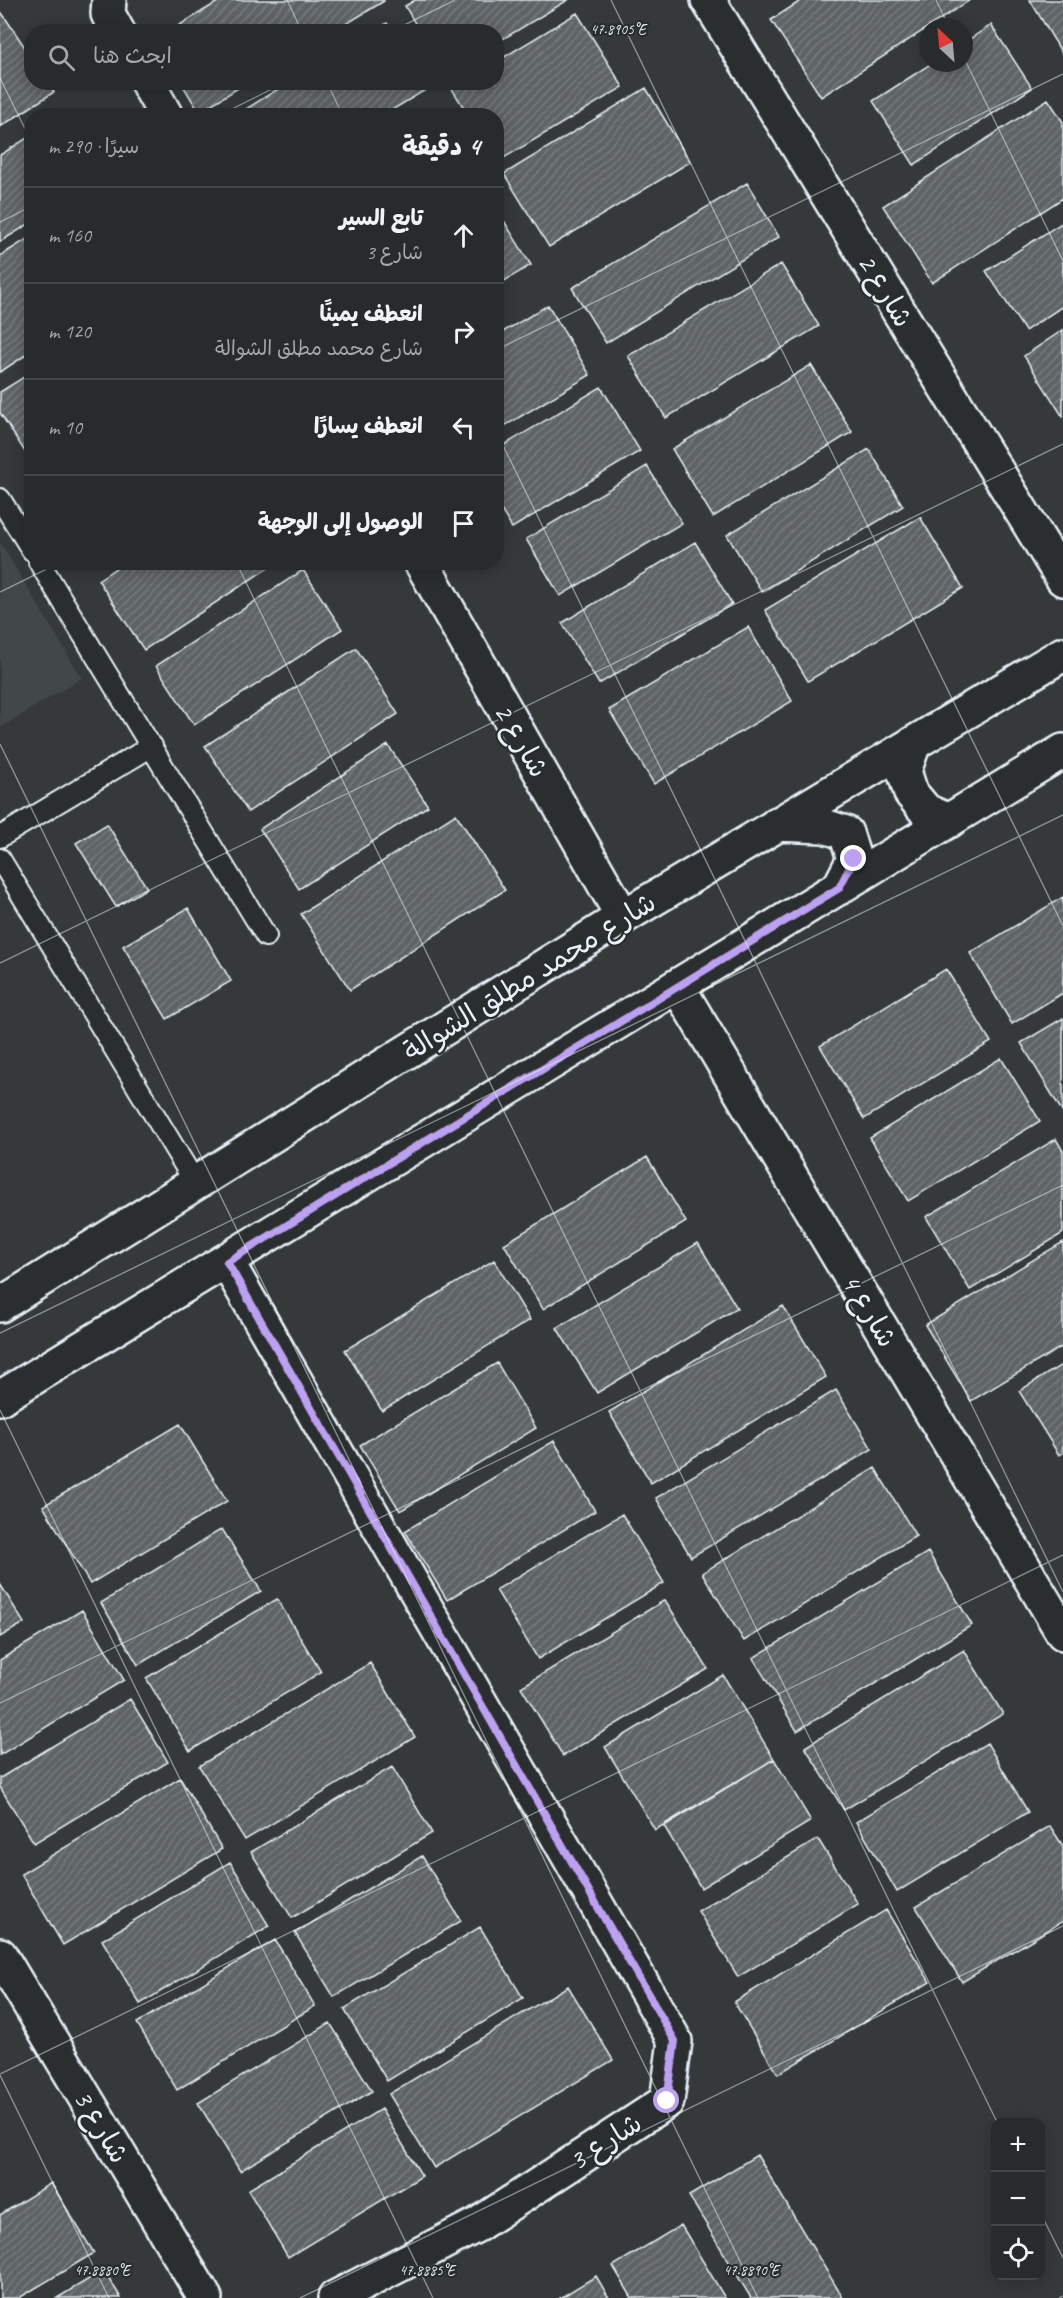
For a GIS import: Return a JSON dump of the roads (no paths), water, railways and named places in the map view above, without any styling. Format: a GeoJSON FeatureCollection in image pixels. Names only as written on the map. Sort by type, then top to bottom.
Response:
{"type":"FeatureCollection","features":[{"type":"Feature","properties":{"kind":"street"},"geometry":{"type":"LineString","coordinates":[[109,0],[108,14],[114,24]]}},
{"type":"Feature","properties":{"kind":"street","name":"شارع 2"},"geometry":{"type":"LineString","coordinates":[[708,0],[1063,579]]}},
{"type":"Feature","properties":{"kind":"street"},"geometry":{"type":"LineString","coordinates":[[151,90],[162,108]]}},
{"type":"Feature","properties":{"kind":"street","name":"شارع 2"},"geometry":{"type":"LineString","coordinates":[[426,570],[623,917]]}},
{"type":"Feature","properties":{"kind":"street","name":"شارع محمد مطلق الشوالة"},"geometry":{"type":"LineString","coordinates":[[0,1305],[623,917],[1063,654]]}},
{"type":"Feature","properties":{"kind":"street"},"geometry":{"type":"LineString","coordinates":[[914,743],[904,771],[911,793],[927,812],[949,821]]}},
{"type":"Feature","properties":{"kind":"street"},"geometry":{"type":"LineString","coordinates":[[0,1398],[227,1262],[1063,751]]}},
{"type":"Feature","properties":{"kind":"street"},"geometry":{"type":"LineString","coordinates":[[777,824],[824,826],[846,833],[854,859],[839,888]]}},
{"type":"Feature","properties":{"kind":"street","name":"شارع 4"},"geometry":{"type":"LineString","coordinates":[[678,987],[1063,1633]]}},
{"type":"Feature","properties":{"kind":"street","name":"شارع 3"},"geometry":{"type":"LineString","coordinates":[[227,1262],[675,2041],[667,2101],[477,2225],[335,2298]]}},
{"type":"Feature","properties":{"kind":"street","name":"شارع 3"},"geometry":{"type":"LineString","coordinates":[[0,1955],[205,2298]]}},
{"type":"Feature","properties":{"kind":"lane"},"geometry":{"type":"LineString","coordinates":[[0,499],[24,537]]}},
{"type":"Feature","properties":{"kind":"lane"},"geometry":{"type":"LineString","coordinates":[[44,570],[266,936]]}},
{"type":"Feature","properties":{"kind":"lane"},"geometry":{"type":"LineString","coordinates":[[0,837],[152,746]]}},
{"type":"Feature","properties":{"kind":"lane"},"geometry":{"type":"LineString","coordinates":[[0,859],[196,1184]]}}]}
